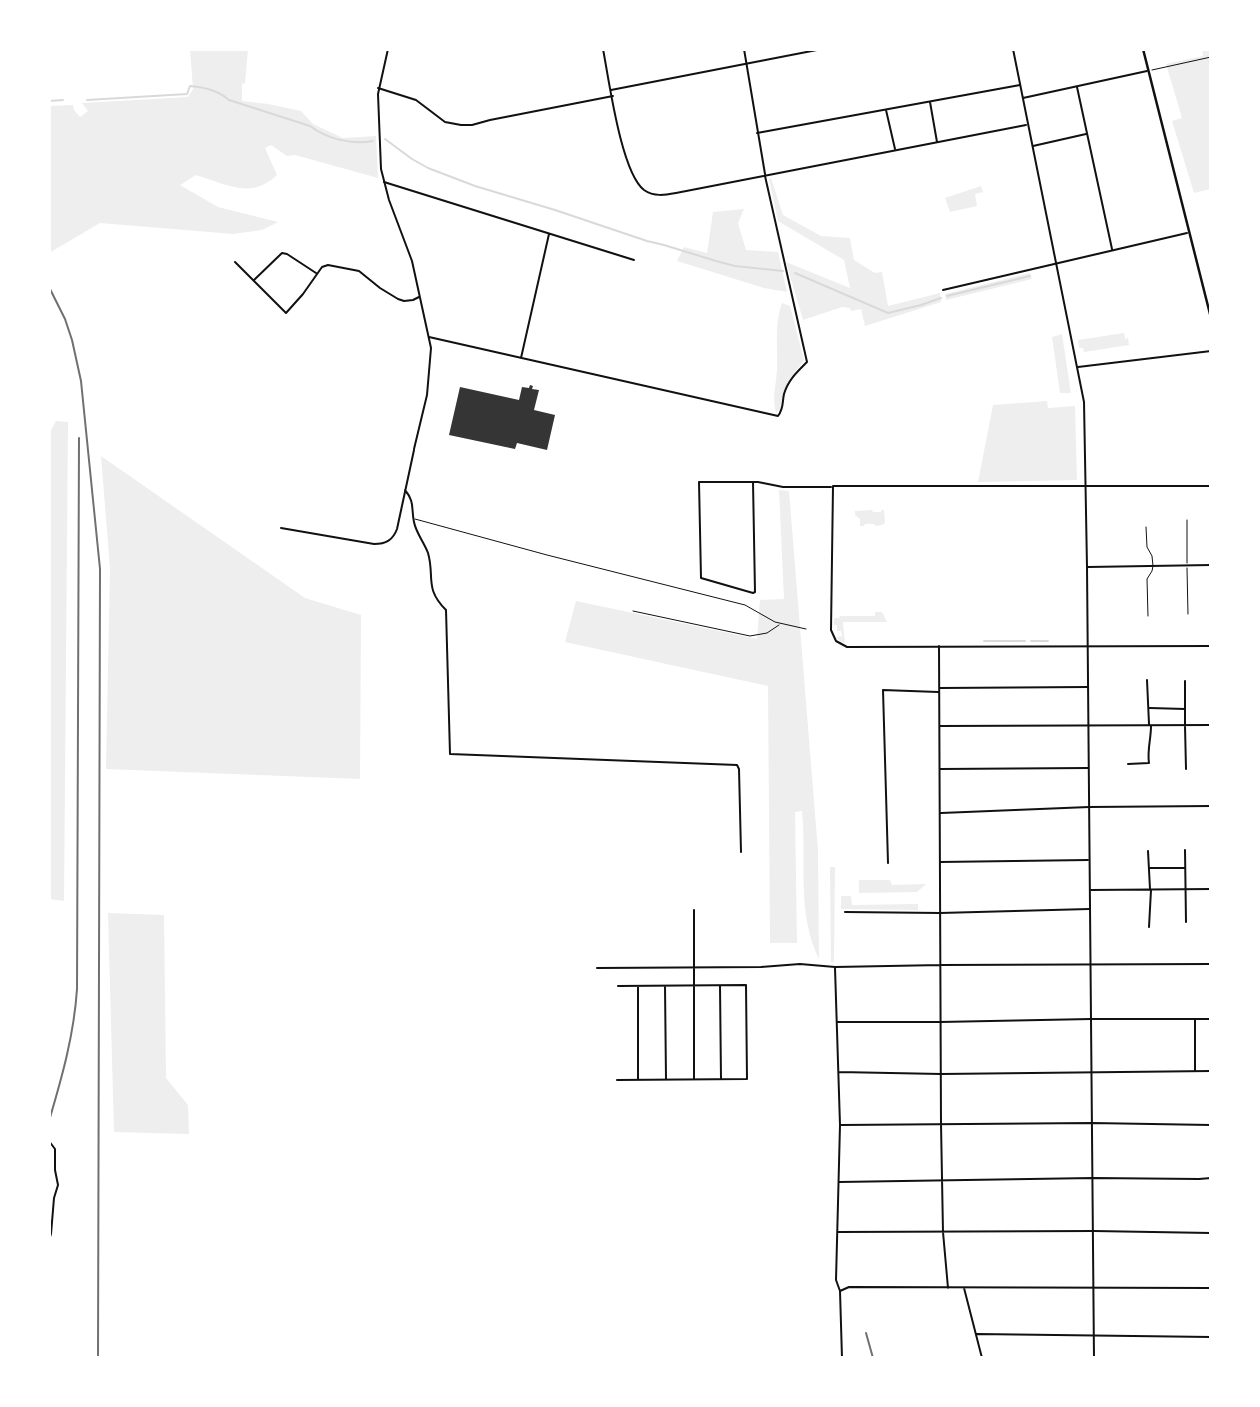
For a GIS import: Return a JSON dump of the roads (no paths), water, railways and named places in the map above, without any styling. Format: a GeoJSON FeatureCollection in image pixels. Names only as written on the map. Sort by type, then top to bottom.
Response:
{"type":"FeatureCollection","features":[{"type":"Feature","properties":{"kind":"main road"},"geometry":{"type":"LineString","coordinates":[[1143,49],[1209,298],[1211,318]]}},
{"type":"Feature","properties":{"kind":"street"},"geometry":{"type":"LineString","coordinates":[[281,528],[381,544],[391,540],[427,395],[429,337],[409,251],[383,181],[378,88],[388,49]]}},
{"type":"Feature","properties":{"kind":"street"},"geometry":{"type":"LineString","coordinates":[[603,49],[628,165],[637,183],[653,194],[665,194],[1028,124]]}},
{"type":"Feature","properties":{"kind":"street"},"geometry":{"type":"LineString","coordinates":[[429,337],[778,416],[790,379],[807,362],[765,175],[744,49]]}},
{"type":"Feature","properties":{"kind":"street"},"geometry":{"type":"LineString","coordinates":[[611,90],[822,49]]}},
{"type":"Feature","properties":{"kind":"street"},"geometry":{"type":"LineString","coordinates":[[1013,49],[1084,402],[1094,1358]]}},
{"type":"Feature","properties":{"kind":"street"},"geometry":{"type":"LineString","coordinates":[[1023,98],[1211,57]]}},
{"type":"Feature","properties":{"kind":"street"},"geometry":{"type":"LineString","coordinates":[[757,133],[1020,85]]}},
{"type":"Feature","properties":{"kind":"street"},"geometry":{"type":"LineString","coordinates":[[1077,86],[1112,250]]}},
{"type":"Feature","properties":{"kind":"street"},"geometry":{"type":"LineString","coordinates":[[378,88],[416,100],[445,122],[461,125],[613,96]]}},
{"type":"Feature","properties":{"kind":"street"},"geometry":{"type":"LineString","coordinates":[[930,102],[937,142]]}},
{"type":"Feature","properties":{"kind":"street"},"geometry":{"type":"LineString","coordinates":[[886,110],[895,151]]}},
{"type":"Feature","properties":{"kind":"street"},"geometry":{"type":"LineString","coordinates":[[1032,146],[1086,134]]}},
{"type":"Feature","properties":{"kind":"street"},"geometry":{"type":"LineString","coordinates":[[383,181],[634,260]]}},
{"type":"Feature","properties":{"kind":"street"},"geometry":{"type":"LineString","coordinates":[[943,290],[1190,232]]}},
{"type":"Feature","properties":{"kind":"street"},"geometry":{"type":"LineString","coordinates":[[521,358],[550,233]]}},
{"type":"Feature","properties":{"kind":"street"},"geometry":{"type":"LineString","coordinates":[[254,281],[282,253],[317,273]]}},
{"type":"Feature","properties":{"kind":"street"},"geometry":{"type":"LineString","coordinates":[[235,262],[286,313],[322,267],[328,265],[359,271],[398,299],[413,300],[420,296]]}},
{"type":"Feature","properties":{"kind":"street"},"geometry":{"type":"LineString","coordinates":[[1077,368],[1211,351]]}},
{"type":"Feature","properties":{"kind":"street"},"geometry":{"type":"LineString","coordinates":[[753,482],[753,593],[701,578],[699,482],[753,482],[783,487],[1211,486]]}},
{"type":"Feature","properties":{"kind":"street"},"geometry":{"type":"LineString","coordinates":[[833,487],[831,630],[836,641],[847,646],[1211,646]]}},
{"type":"Feature","properties":{"kind":"street"},"geometry":{"type":"LineString","coordinates":[[405,490],[412,500],[417,531],[428,554],[432,591],[446,610],[450,754],[737,765],[741,852]]}},
{"type":"Feature","properties":{"kind":"street"},"geometry":{"type":"LineString","coordinates":[[414,519],[745,605],[775,622],[806,629]]}},
{"type":"Feature","properties":{"kind":"street"},"geometry":{"type":"LineString","coordinates":[[1187,520],[1188,614]]}},
{"type":"Feature","properties":{"kind":"street"},"geometry":{"type":"LineString","coordinates":[[1146,527],[1147,547],[1153,566],[1147,579],[1148,616]]}},
{"type":"Feature","properties":{"kind":"street"},"geometry":{"type":"LineString","coordinates":[[1087,567],[1211,565]]}},
{"type":"Feature","properties":{"kind":"street"},"geometry":{"type":"LineString","coordinates":[[633,611],[750,636],[767,633],[781,624]]}},
{"type":"Feature","properties":{"kind":"street"},"geometry":{"type":"LineString","coordinates":[[939,645],[941,1124],[943,1232],[948,1288]]}},
{"type":"Feature","properties":{"kind":"street"},"geometry":{"type":"LineString","coordinates":[[1128,764],[1149,763],[1147,680]]}},
{"type":"Feature","properties":{"kind":"street"},"geometry":{"type":"LineString","coordinates":[[1185,681],[1186,769]]}},
{"type":"Feature","properties":{"kind":"street"},"geometry":{"type":"LineString","coordinates":[[888,863],[883,690],[1088,687]]}},
{"type":"Feature","properties":{"kind":"street"},"geometry":{"type":"LineString","coordinates":[[1149,708],[1185,709]]}},
{"type":"Feature","properties":{"kind":"street"},"geometry":{"type":"LineString","coordinates":[[939,726],[1211,725]]}},
{"type":"Feature","properties":{"kind":"street"},"geometry":{"type":"LineString","coordinates":[[939,769],[1088,768]]}},
{"type":"Feature","properties":{"kind":"street"},"geometry":{"type":"LineString","coordinates":[[940,813],[1089,807],[1211,806]]}},
{"type":"Feature","properties":{"kind":"street"},"geometry":{"type":"LineString","coordinates":[[1185,850],[1186,922]]}},
{"type":"Feature","properties":{"kind":"street"},"geometry":{"type":"LineString","coordinates":[[1148,851],[1149,927]]}},
{"type":"Feature","properties":{"kind":"street"},"geometry":{"type":"LineString","coordinates":[[940,862],[1089,860]]}},
{"type":"Feature","properties":{"kind":"street"},"geometry":{"type":"LineString","coordinates":[[1149,868],[1185,868]]}},
{"type":"Feature","properties":{"kind":"street"},"geometry":{"type":"LineString","coordinates":[[1090,890],[1211,889]]}},
{"type":"Feature","properties":{"kind":"street"},"geometry":{"type":"LineString","coordinates":[[845,912],[940,913],[1090,909]]}},
{"type":"Feature","properties":{"kind":"street"},"geometry":{"type":"LineString","coordinates":[[694,910],[694,1080]]}},
{"type":"Feature","properties":{"kind":"street"},"geometry":{"type":"LineString","coordinates":[[597,968],[761,967],[800,964],[835,967],[1211,964]]}},
{"type":"Feature","properties":{"kind":"street"},"geometry":{"type":"LineString","coordinates":[[835,967],[840,1125],[836,1280],[840,1291],[842,1358]]}},
{"type":"Feature","properties":{"kind":"street"},"geometry":{"type":"LineString","coordinates":[[638,985],[638,1080]]}},
{"type":"Feature","properties":{"kind":"street"},"geometry":{"type":"LineString","coordinates":[[665,985],[666,1080]]}},
{"type":"Feature","properties":{"kind":"street"},"geometry":{"type":"LineString","coordinates":[[720,985],[721,1079]]}},
{"type":"Feature","properties":{"kind":"street"},"geometry":{"type":"LineString","coordinates":[[617,1080],[747,1079],[746,985],[618,986]]}},
{"type":"Feature","properties":{"kind":"street"},"geometry":{"type":"LineString","coordinates":[[1195,1018],[1195,1071]]}},
{"type":"Feature","properties":{"kind":"street"},"geometry":{"type":"LineString","coordinates":[[836,1021],[1211,1019]]}},
{"type":"Feature","properties":{"kind":"street"},"geometry":{"type":"LineString","coordinates":[[838,1072],[941,1074],[1211,1071]]}},
{"type":"Feature","properties":{"kind":"street"},"geometry":{"type":"LineString","coordinates":[[840,1125],[1211,1125]]}},
{"type":"Feature","properties":{"kind":"street"},"geometry":{"type":"LineString","coordinates":[[49,1141],[55,1149],[58,1185],[49,1240]]}},
{"type":"Feature","properties":{"kind":"street"},"geometry":{"type":"LineString","coordinates":[[838,1182],[1211,1178]]}},
{"type":"Feature","properties":{"kind":"street"},"geometry":{"type":"LineString","coordinates":[[836,1232],[1211,1233]]}},
{"type":"Feature","properties":{"kind":"street"},"geometry":{"type":"LineString","coordinates":[[840,1291],[849,1287],[1211,1288]]}},
{"type":"Feature","properties":{"kind":"street"},"geometry":{"type":"LineString","coordinates":[[964,1288],[982,1358]]}},
{"type":"Feature","properties":{"kind":"street"},"geometry":{"type":"LineString","coordinates":[[977,1334],[1211,1337]]}},
{"type":"Feature","properties":{"kind":"waterway"},"geometry":{"type":"LineString","coordinates":[[87,100],[187,94],[190,86],[211,90],[229,100],[310,126],[332,138],[357,142],[373,141]]}},
{"type":"Feature","properties":{"kind":"waterway"},"geometry":{"type":"LineString","coordinates":[[49,101],[63,100]]}},
{"type":"Feature","properties":{"kind":"waterway"},"geometry":{"type":"LineString","coordinates":[[385,139],[428,168],[475,186],[716,261],[735,266],[783,271]]}},
{"type":"Feature","properties":{"kind":"waterway"},"geometry":{"type":"LineString","coordinates":[[795,273],[888,313],[941,298]]}},
{"type":"Feature","properties":{"kind":"waterway"},"geometry":{"type":"LineString","coordinates":[[947,296],[1030,276]]}},
{"type":"Feature","properties":{"kind":"waterway"},"geometry":{"type":"LineString","coordinates":[[984,641],[1025,641]]}},
{"type":"Feature","properties":{"kind":"waterway"},"geometry":{"type":"LineString","coordinates":[[1031,641],[1048,641]]}},
{"type":"Feature","properties":{"kind":"railway"},"geometry":{"type":"LineString","coordinates":[[49,287],[65,319],[81,381],[100,569],[98,1358]]}},
{"type":"Feature","properties":{"kind":"railway"},"geometry":{"type":"LineString","coordinates":[[49,1121],[63,1072],[77,989],[79,438]]}},
{"type":"Feature","properties":{"kind":"railway"},"geometry":{"type":"LineString","coordinates":[[866,1333],[873,1358]]}}]}
